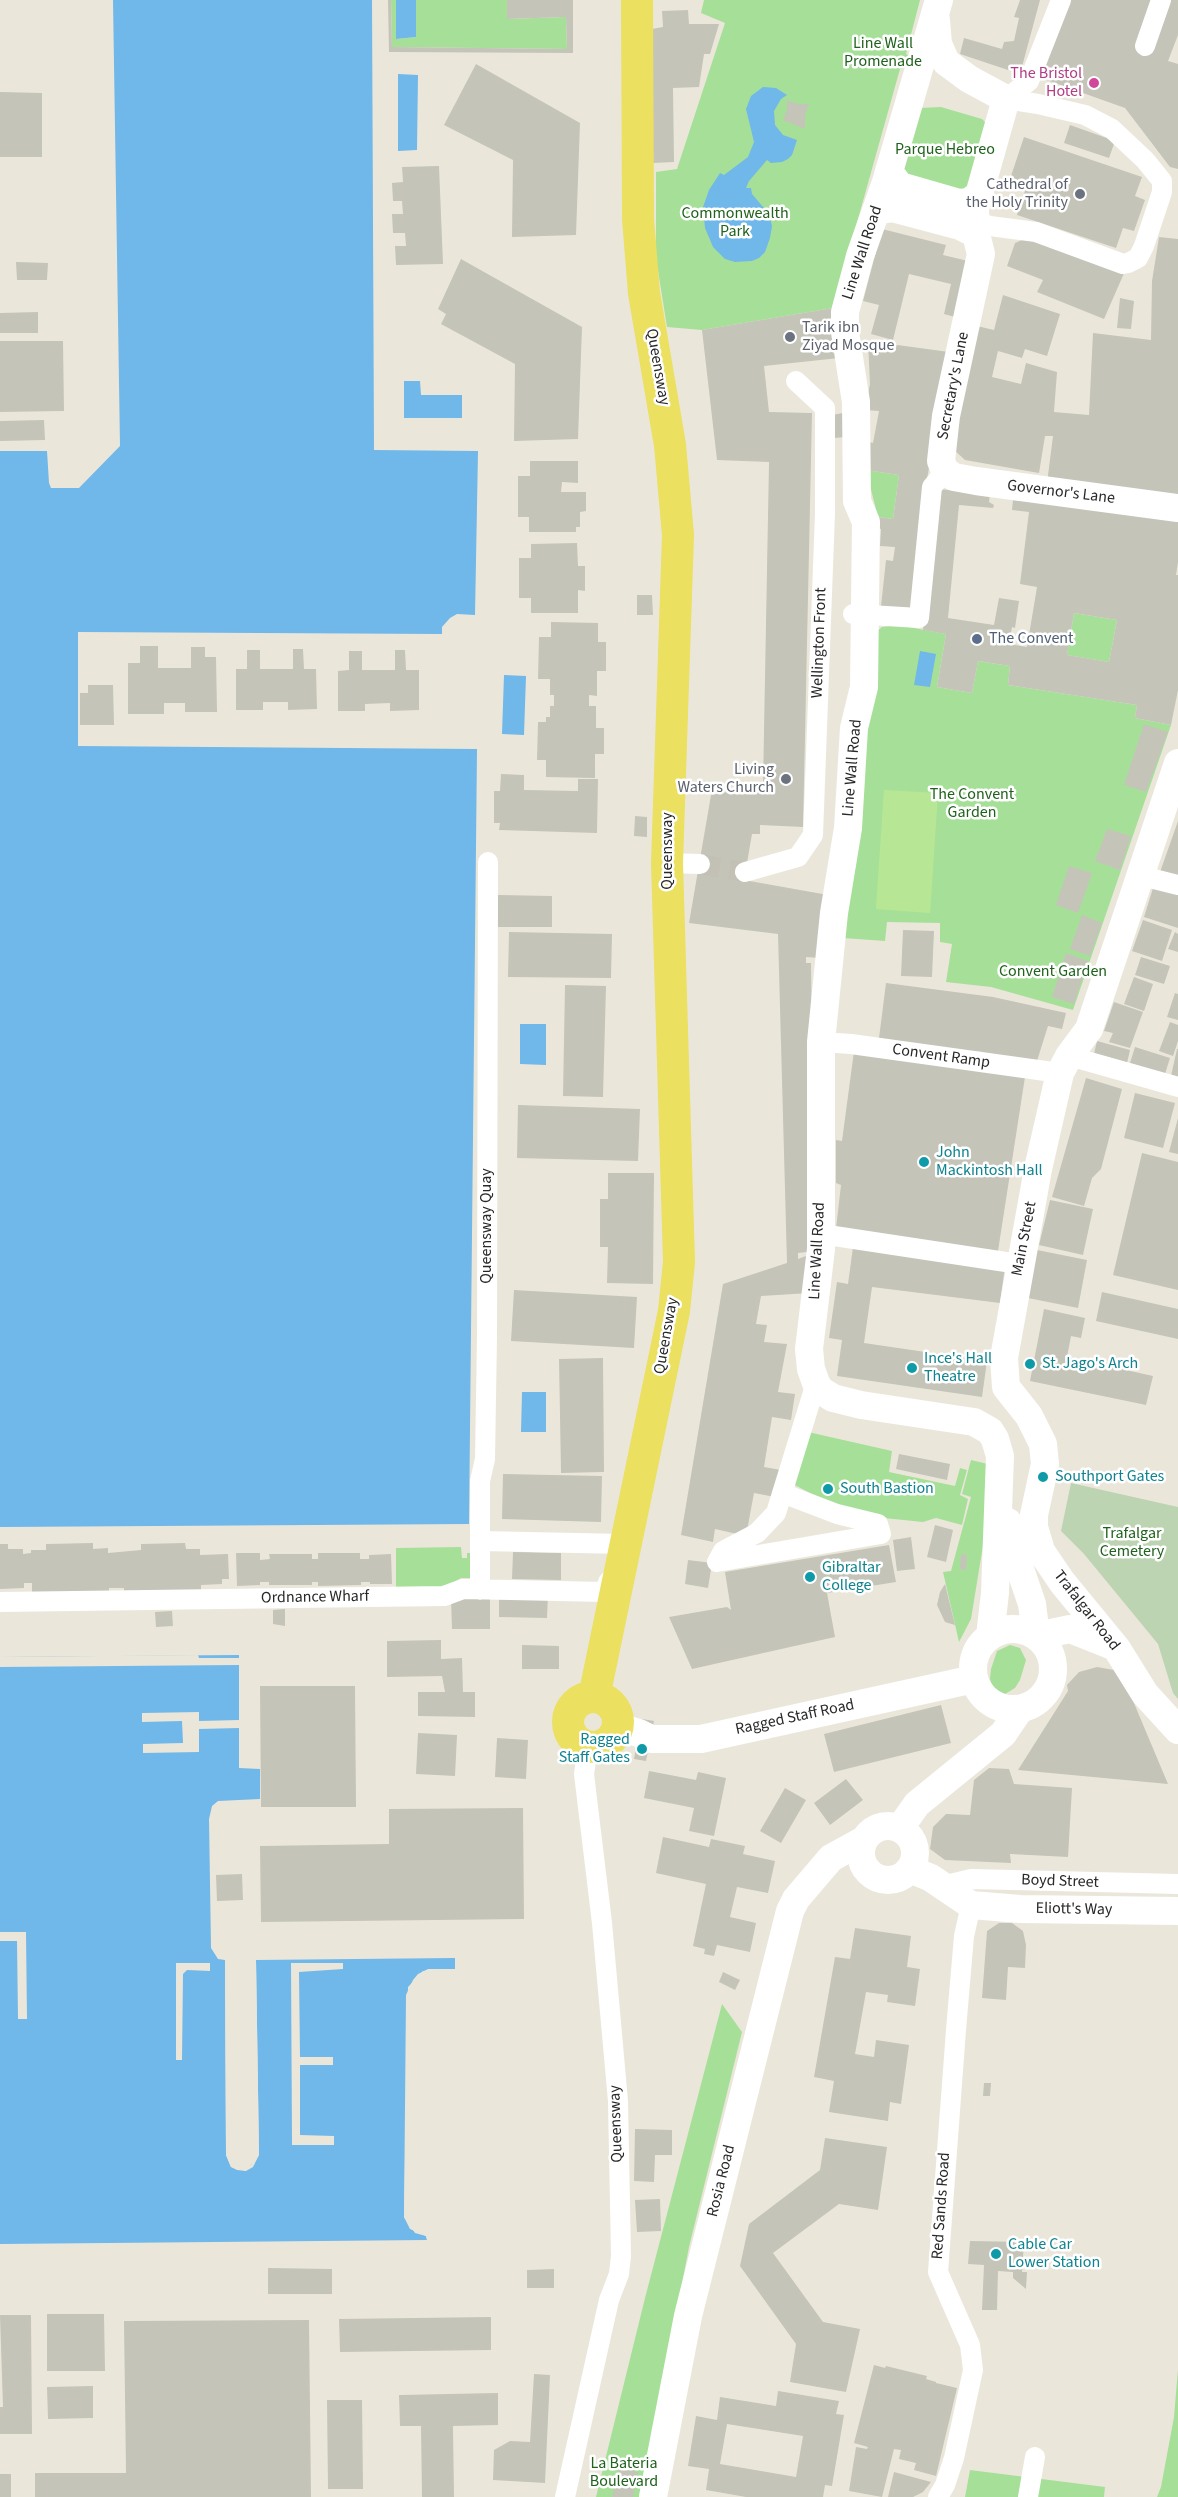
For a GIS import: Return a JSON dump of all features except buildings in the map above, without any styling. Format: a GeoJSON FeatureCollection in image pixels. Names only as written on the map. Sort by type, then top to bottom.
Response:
{"type":"FeatureCollection","features":[{"type":"Feature","properties":{"kind":"main road","name":"Queensway"},"geometry":{"type":"LineString","coordinates":[[594,1697],[674,1311],[679,1262],[667,862],[678,535],[670,445],[657,358],[648,318],[640,241],[637,0]]}},
{"type":"Feature","properties":{"kind":"main road"},"geometry":{"type":"LineString","coordinates":[[594,1697],[610,1704],[618,1718],[618,1727],[610,1741],[596,1747],[588,1747],[580,1744],[571,1734],[568,1720],[570,1712],[579,1701],[594,1697]]}},
{"type":"Feature","properties":{"kind":"street"},"geometry":{"type":"LineString","coordinates":[[1006,99],[1029,81],[1061,0]]}},
{"type":"Feature","properties":{"kind":"street"},"geometry":{"type":"LineString","coordinates":[[1145,46],[1161,0]]}},
{"type":"Feature","properties":{"kind":"street"},"geometry":{"type":"LineString","coordinates":[[889,172],[895,182],[910,189],[959,202],[969,202],[976,217],[990,226],[1036,232],[1128,263],[1138,258],[1170,195],[1150,167],[1112,129],[1085,116],[1038,104],[1006,99],[969,79],[946,62],[938,44],[938,6]]}},
{"type":"Feature","properties":{"kind":"street","name":"Line Wall Road"},"geometry":{"type":"LineString","coordinates":[[816,1383],[811,1369],[809,1349],[817,1297],[821,1234],[821,1042],[834,913],[848,828],[854,728],[864,687],[859,615],[866,522],[857,501],[856,402],[844,324],[849,293],[889,172],[938,6]]}},
{"type":"Feature","properties":{"kind":"street","name":"Secretary's Lane"},"geometry":{"type":"LineString","coordinates":[[945,471],[941,461],[942,440],[980,264],[981,254],[976,217],[1006,99]]}},
{"type":"Feature","properties":{"kind":"street"},"geometry":{"type":"LineString","coordinates":[[876,211],[892,208],[960,226],[976,217]]}},
{"type":"Feature","properties":{"kind":"street","name":"Wellington Front"},"geometry":{"type":"LineString","coordinates":[[745,872],[798,857],[813,835],[824,524],[825,408],[796,381]]}},
{"type":"Feature","properties":{"kind":"street"},"geometry":{"type":"LineString","coordinates":[[859,615],[919,618],[932,487],[945,471]]}},
{"type":"Feature","properties":{"kind":"street","name":"Governor's Lane"},"geometry":{"type":"LineString","coordinates":[[945,471],[954,477],[976,482],[1178,508]]}},
{"type":"Feature","properties":{"kind":"street","name":"Main Street"},"geometry":{"type":"LineString","coordinates":[[1040,1639],[1032,1604],[1009,1532],[1006,1490],[1010,1442],[1005,1344],[1048,1119],[1064,1065],[1089,1029],[1178,763]]}},
{"type":"Feature","properties":{"kind":"street","name":"Queensway Quay"},"geometry":{"type":"LineString","coordinates":[[480,1590],[480,1481],[485,1459],[487,1336],[488,861]]}},
{"type":"Feature","properties":{"kind":"street"},"geometry":{"type":"LineString","coordinates":[[667,862],[700,864]]}},
{"type":"Feature","properties":{"kind":"street"},"geometry":{"type":"LineString","coordinates":[[1142,876],[1178,885]]}},
{"type":"Feature","properties":{"kind":"street","name":"Convent Ramp"},"geometry":{"type":"LineString","coordinates":[[821,1042],[1064,1065],[1178,1087]]}},
{"type":"Feature","properties":{"kind":"street"},"geometry":{"type":"LineString","coordinates":[[821,1234],[1019,1264]]}},
{"type":"Feature","properties":{"kind":"street"},"geometry":{"type":"LineString","coordinates":[[816,1383],[823,1393],[842,1401],[974,1422],[990,1431],[999,1448],[1000,1456],[995,1593],[990,1636]]}},
{"type":"Feature","properties":{"kind":"street"},"geometry":{"type":"LineString","coordinates":[[782,1493],[837,1515],[878,1524],[881,1534],[717,1562],[723,1551],[757,1533],[776,1513],[782,1493],[816,1383]]}},
{"type":"Feature","properties":{"kind":"street"},"geometry":{"type":"LineString","coordinates":[[974,1422],[992,1409],[1006,1388]]}},
{"type":"Feature","properties":{"kind":"street","name":"Trafalgar Road"},"geometry":{"type":"LineString","coordinates":[[1006,1388],[1029,1416],[1043,1444],[1045,1454],[1043,1477],[1034,1515],[1034,1527],[1041,1551],[1062,1582],[1117,1648],[1145,1694],[1178,1730]]}},
{"type":"Feature","properties":{"kind":"street"},"geometry":{"type":"LineString","coordinates":[[480,1541],[622,1558]]}},
{"type":"Feature","properties":{"kind":"street","name":"Ordnance Wharf"},"geometry":{"type":"LineString","coordinates":[[0,1602],[444,1596],[464,1589],[605,1592],[622,1558]]}},
{"type":"Feature","properties":{"kind":"street"},"geometry":{"type":"LineString","coordinates":[[1005,1629],[1013,1629],[1040,1639],[1052,1661],[1051,1682],[1040,1700],[1020,1709],[999,1707],[983,1696],[974,1679],[973,1663],[975,1655],[990,1636],[1005,1629]]}},
{"type":"Feature","properties":{"kind":"street"},"geometry":{"type":"LineString","coordinates":[[1040,1639],[1051,1633],[1070,1629],[1117,1648]]}},
{"type":"Feature","properties":{"kind":"street","name":"Ragged Staff Road"},"geometry":{"type":"LineString","coordinates":[[618,1727],[651,1739],[679,1741],[701,1739],[974,1679]]}},
{"type":"Feature","properties":{"kind":"street"},"geometry":{"type":"LineString","coordinates":[[962,1766],[990,1702]]}},
{"type":"Feature","properties":{"kind":"street"},"geometry":{"type":"LineString","coordinates":[[862,1852],[873,1876],[888,1880],[902,1876],[910,1869],[915,1856],[915,1848],[907,1833],[900,1828],[917,1804],[1003,1734],[1020,1709]]}},
{"type":"Feature","properties":{"kind":"street","name":"Queensway"},"geometry":{"type":"LineString","coordinates":[[565,2497],[609,2300],[620,2274],[621,2256],[618,2101],[602,1923],[584,1774],[588,1747]]}},
{"type":"Feature","properties":{"kind":"street","name":"Rosia Road"},"geometry":{"type":"LineString","coordinates":[[653,2497],[688,2316],[790,1911],[796,1899],[831,1858],[862,1852],[875,1828],[892,1825],[900,1828]]}},
{"type":"Feature","properties":{"kind":"street"},"geometry":{"type":"LineString","coordinates":[[910,1869],[971,1905]]}},
{"type":"Feature","properties":{"kind":"street","name":"Boyd Street"},"geometry":{"type":"LineString","coordinates":[[942,1886],[971,1879],[1178,1884]]}},
{"type":"Feature","properties":{"kind":"street","name":"Eliott's Way"},"geometry":{"type":"LineString","coordinates":[[971,1905],[1020,1909],[1178,1911]]}},
{"type":"Feature","properties":{"kind":"street","name":"Red Sands Road"},"geometry":{"type":"LineString","coordinates":[[938,2497],[945,2485],[954,2458],[973,2370],[970,2345],[938,2271],[964,1936],[971,1905]]}},
{"type":"Feature","properties":{"kind":"street"},"geometry":{"type":"LineString","coordinates":[[1028,2497],[1035,2457]]}},
{"type":"Feature","properties":{"kind":"green space"},"geometry":{"type":"Polygon","coordinates":[[[391,0],[396,0],[397,39],[416,37],[416,0],[507,0],[507,19],[566,17],[567,49],[392,47],[391,0]]]}},
{"type":"Feature","properties":{"kind":"green space","name":"Commonwealth Park"},"geometry":{"type":"Polygon","coordinates":[[[704,0],[920,0],[906,54],[913,58],[909,69],[900,69],[833,308],[702,330],[667,327],[656,258],[656,172],[677,169],[725,23],[701,13],[704,0]]]}},
{"type":"Feature","properties":{"kind":"green space","name":"Parque Hebreo"},"geometry":{"type":"Polygon","coordinates":[[[941,107],[982,119],[991,128],[974,186],[959,197],[904,182],[901,164],[919,108],[941,107]]]}},
{"type":"Feature","properties":{"kind":"green space"},"geometry":{"type":"Polygon","coordinates":[[[866,470],[899,475],[893,519],[878,517],[866,470]]]}},
{"type":"Feature","properties":{"kind":"green space"},"geometry":{"type":"Polygon","coordinates":[[[1074,613],[1117,620],[1109,662],[1067,655],[1074,613]]]}},
{"type":"Feature","properties":{"kind":"green space","name":"The Convent Garden"},"geometry":{"type":"Polygon","coordinates":[[[898,625],[946,634],[937,687],[972,693],[978,661],[1010,666],[1008,685],[1137,705],[1135,718],[1171,725],[1073,1010],[991,987],[946,982],[952,944],[940,942],[940,923],[887,922],[885,941],[843,938],[876,632],[882,627],[898,625]]]}},
{"type":"Feature","properties":{"kind":"green space"},"geometry":{"type":"Polygon","coordinates":[[[884,790],[938,793],[930,913],[876,909],[884,790]]]}},
{"type":"Feature","properties":{"kind":"green space"},"geometry":{"type":"Polygon","coordinates":[[[808,1432],[892,1451],[889,1472],[955,1486],[960,1468],[967,1470],[960,1495],[968,1499],[962,1525],[936,1518],[923,1522],[884,1518],[838,1508],[793,1484],[808,1432]]]}},
{"type":"Feature","properties":{"kind":"green space"},"geometry":{"type":"Polygon","coordinates":[[[971,1460],[996,1466],[971,1619],[959,1642],[943,1572],[951,1571],[971,1497],[962,1494],[971,1460]]]}},
{"type":"Feature","properties":{"kind":"green space","name":"Trafalgar Cemetery"},"geometry":{"type":"Polygon","coordinates":[[[1071,1483],[1178,1507],[1178,1699],[1173,1693],[1158,1644],[1084,1554],[1061,1531],[1071,1483]]]}},
{"type":"Feature","properties":{"kind":"green space"},"geometry":{"type":"Polygon","coordinates":[[[461,1547],[462,1558],[467,1558],[467,1553],[472,1553],[472,1578],[461,1578],[446,1587],[396,1587],[396,1548],[461,1547]]]}},
{"type":"Feature","properties":{"kind":"green space"},"geometry":{"type":"Polygon","coordinates":[[[1010,1645],[1020,1648],[1026,1660],[1020,1680],[1015,1688],[1005,1694],[993,1688],[990,1679],[991,1669],[997,1651],[1010,1645]]]}},
{"type":"Feature","properties":{"kind":"green space","name":"La Bateria Boulevard"},"geometry":{"type":"Polygon","coordinates":[[[722,2004],[742,2032],[689,2247],[641,2497],[596,2497],[645,2298],[722,2004]]]}},
{"type":"Feature","properties":{"kind":"green space"},"geometry":{"type":"Polygon","coordinates":[[[1178,2369],[1178,2497],[1157,2497],[1161,2487],[1174,2417],[1178,2369]]]}},
{"type":"Feature","properties":{"kind":"green space"},"geometry":{"type":"Polygon","coordinates":[[[970,2470],[1105,2487],[1104,2497],[965,2497],[970,2470]]]}},
{"type":"Feature","properties":{"kind":"water"},"geometry":{"type":"Polygon","coordinates":[[[113,0],[372,0],[374,450],[478,451],[475,615],[457,614],[450,618],[442,627],[442,634],[78,632],[78,746],[477,749],[469,1524],[0,1527],[0,451],[47,451],[51,488],[79,488],[120,446],[113,0]]]}},
{"type":"Feature","properties":{"kind":"water"},"geometry":{"type":"Polygon","coordinates":[[[396,0],[416,0],[416,37],[396,39],[396,0]]]}},
{"type":"Feature","properties":{"kind":"water"},"geometry":{"type":"Polygon","coordinates":[[[398,74],[418,75],[417,150],[398,151],[398,74]]]}},
{"type":"Feature","properties":{"kind":"water"},"geometry":{"type":"Polygon","coordinates":[[[763,87],[776,88],[787,95],[781,99],[774,111],[775,125],[783,135],[797,140],[792,155],[788,159],[771,163],[767,160],[749,181],[746,188],[751,188],[752,194],[769,214],[772,226],[770,238],[765,252],[759,258],[752,261],[735,262],[725,259],[713,247],[705,228],[703,207],[709,190],[720,173],[724,175],[748,157],[754,142],[746,109],[751,96],[763,87]]]}},
{"type":"Feature","properties":{"kind":"water"},"geometry":{"type":"Polygon","coordinates":[[[404,381],[420,381],[421,395],[462,395],[462,418],[404,418],[404,381]]]}},
{"type":"Feature","properties":{"kind":"water"},"geometry":{"type":"Polygon","coordinates":[[[920,651],[936,654],[930,687],[914,685],[920,651]]]}},
{"type":"Feature","properties":{"kind":"water"},"geometry":{"type":"Polygon","coordinates":[[[504,675],[526,676],[524,735],[502,734],[504,675]]]}},
{"type":"Feature","properties":{"kind":"water"},"geometry":{"type":"Polygon","coordinates":[[[520,1024],[546,1024],[546,1065],[520,1064],[520,1024]]]}},
{"type":"Feature","properties":{"kind":"water"},"geometry":{"type":"Polygon","coordinates":[[[522,1392],[546,1392],[546,1432],[521,1432],[522,1392]]]}},
{"type":"Feature","properties":{"kind":"water"},"geometry":{"type":"Polygon","coordinates":[[[239,1655],[239,1768],[260,1769],[260,1799],[218,1801],[212,1806],[209,1819],[211,1948],[218,1959],[225,1960],[226,2155],[231,2167],[246,2171],[259,2155],[256,1960],[455,1958],[455,1969],[423,1971],[408,1987],[404,2217],[415,2233],[426,2236],[427,2240],[0,2244],[0,1657],[239,1655]]]}},
{"type":"Feature","properties":{"kind":"pier"},"geometry":{"type":"Polygon","coordinates":[[[198,1655],[199,1658],[239,1658],[239,1665],[0,1667],[0,1657],[198,1655]]]}},
{"type":"Feature","properties":{"kind":"pier"},"geometry":{"type":"Polygon","coordinates":[[[199,1712],[199,1721],[239,1720],[239,1728],[199,1729],[199,1752],[143,1753],[143,1744],[183,1743],[182,1721],[142,1722],[142,1713],[199,1712]]]}},
{"type":"Feature","properties":{"kind":"pier"},"geometry":{"type":"Polygon","coordinates":[[[0,1932],[26,1932],[27,2019],[18,2019],[17,1941],[0,1941],[0,1932]]]}},
{"type":"Feature","properties":{"kind":"pier"},"geometry":{"type":"Polygon","coordinates":[[[253,1960],[256,1960],[259,2155],[253,2167],[246,2171],[231,2167],[226,2155],[225,1970],[228,1970],[229,2155],[233,2164],[246,2168],[251,2165],[256,2155],[253,1960]]]}},
{"type":"Feature","properties":{"kind":"pier"},"geometry":{"type":"Polygon","coordinates":[[[176,1963],[210,1963],[210,1971],[187,1970],[183,1974],[182,2060],[176,2060],[176,1963]]]}},
{"type":"Feature","properties":{"kind":"pier"},"geometry":{"type":"Polygon","coordinates":[[[291,1963],[343,1963],[343,1969],[299,1972],[300,2057],[333,2057],[333,2065],[300,2065],[300,2135],[334,2136],[334,2145],[292,2145],[291,1963]]]}},
{"type":"Feature","properties":{"kind":"pier"},"geometry":{"type":"Polygon","coordinates":[[[428,1969],[458,1969],[455,1972],[424,1973],[411,1988],[409,1996],[407,2217],[412,2227],[429,2234],[430,2240],[410,2229],[404,2217],[406,1995],[418,1974],[428,1969]]]}},
{"type":"Feature","properties":{"kind":"tunnel"},"geometry":{"type":"LineString","coordinates":[[700,864],[745,872]]}},
{"type":"Feature","properties":{"kind":"place","name":"The Bristol Hotel"},"geometry":{"type":"Point","coordinates":[1094,83]}},
{"type":"Feature","properties":{"kind":"place","name":"Cathedral of the Holy Trinity"},"geometry":{"type":"Point","coordinates":[1080,194]}},
{"type":"Feature","properties":{"kind":"place","name":"Tarik ibn Ziyad Mosque"},"geometry":{"type":"Point","coordinates":[790,337]}},
{"type":"Feature","properties":{"kind":"place","name":"The Convent"},"geometry":{"type":"Point","coordinates":[977,639]}},
{"type":"Feature","properties":{"kind":"place","name":"Living Waters Church"},"geometry":{"type":"Point","coordinates":[786,779]}},
{"type":"Feature","properties":{"kind":"place","name":"John Mackintosh Hall"},"geometry":{"type":"Point","coordinates":[924,1162]}},
{"type":"Feature","properties":{"kind":"place","name":"St. Jago's Arch"},"geometry":{"type":"Point","coordinates":[1030,1364]}},
{"type":"Feature","properties":{"kind":"place","name":"Ince's Hall Theatre"},"geometry":{"type":"Point","coordinates":[912,1368]}},
{"type":"Feature","properties":{"kind":"place","name":"Southport Gates"},"geometry":{"type":"Point","coordinates":[1043,1477]}},
{"type":"Feature","properties":{"kind":"place","name":"South Bastion"},"geometry":{"type":"Point","coordinates":[828,1489]}},
{"type":"Feature","properties":{"kind":"place","name":"Gibraltar College"},"geometry":{"type":"Point","coordinates":[810,1577]}},
{"type":"Feature","properties":{"kind":"place","name":"Ragged Staff Gates"},"geometry":{"type":"Point","coordinates":[642,1749]}},
{"type":"Feature","properties":{"kind":"place","name":"Cable Car Lower Station"},"geometry":{"type":"Point","coordinates":[996,2254]}},
{"type":"Feature","properties":{"kind":"park label","name":"Line Wall Promenade"},"geometry":{"type":"Point","coordinates":[883,53]}},
{"type":"Feature","properties":{"kind":"park label","name":"Convent Garden"},"geometry":{"type":"Point","coordinates":[1053,972]}}]}
